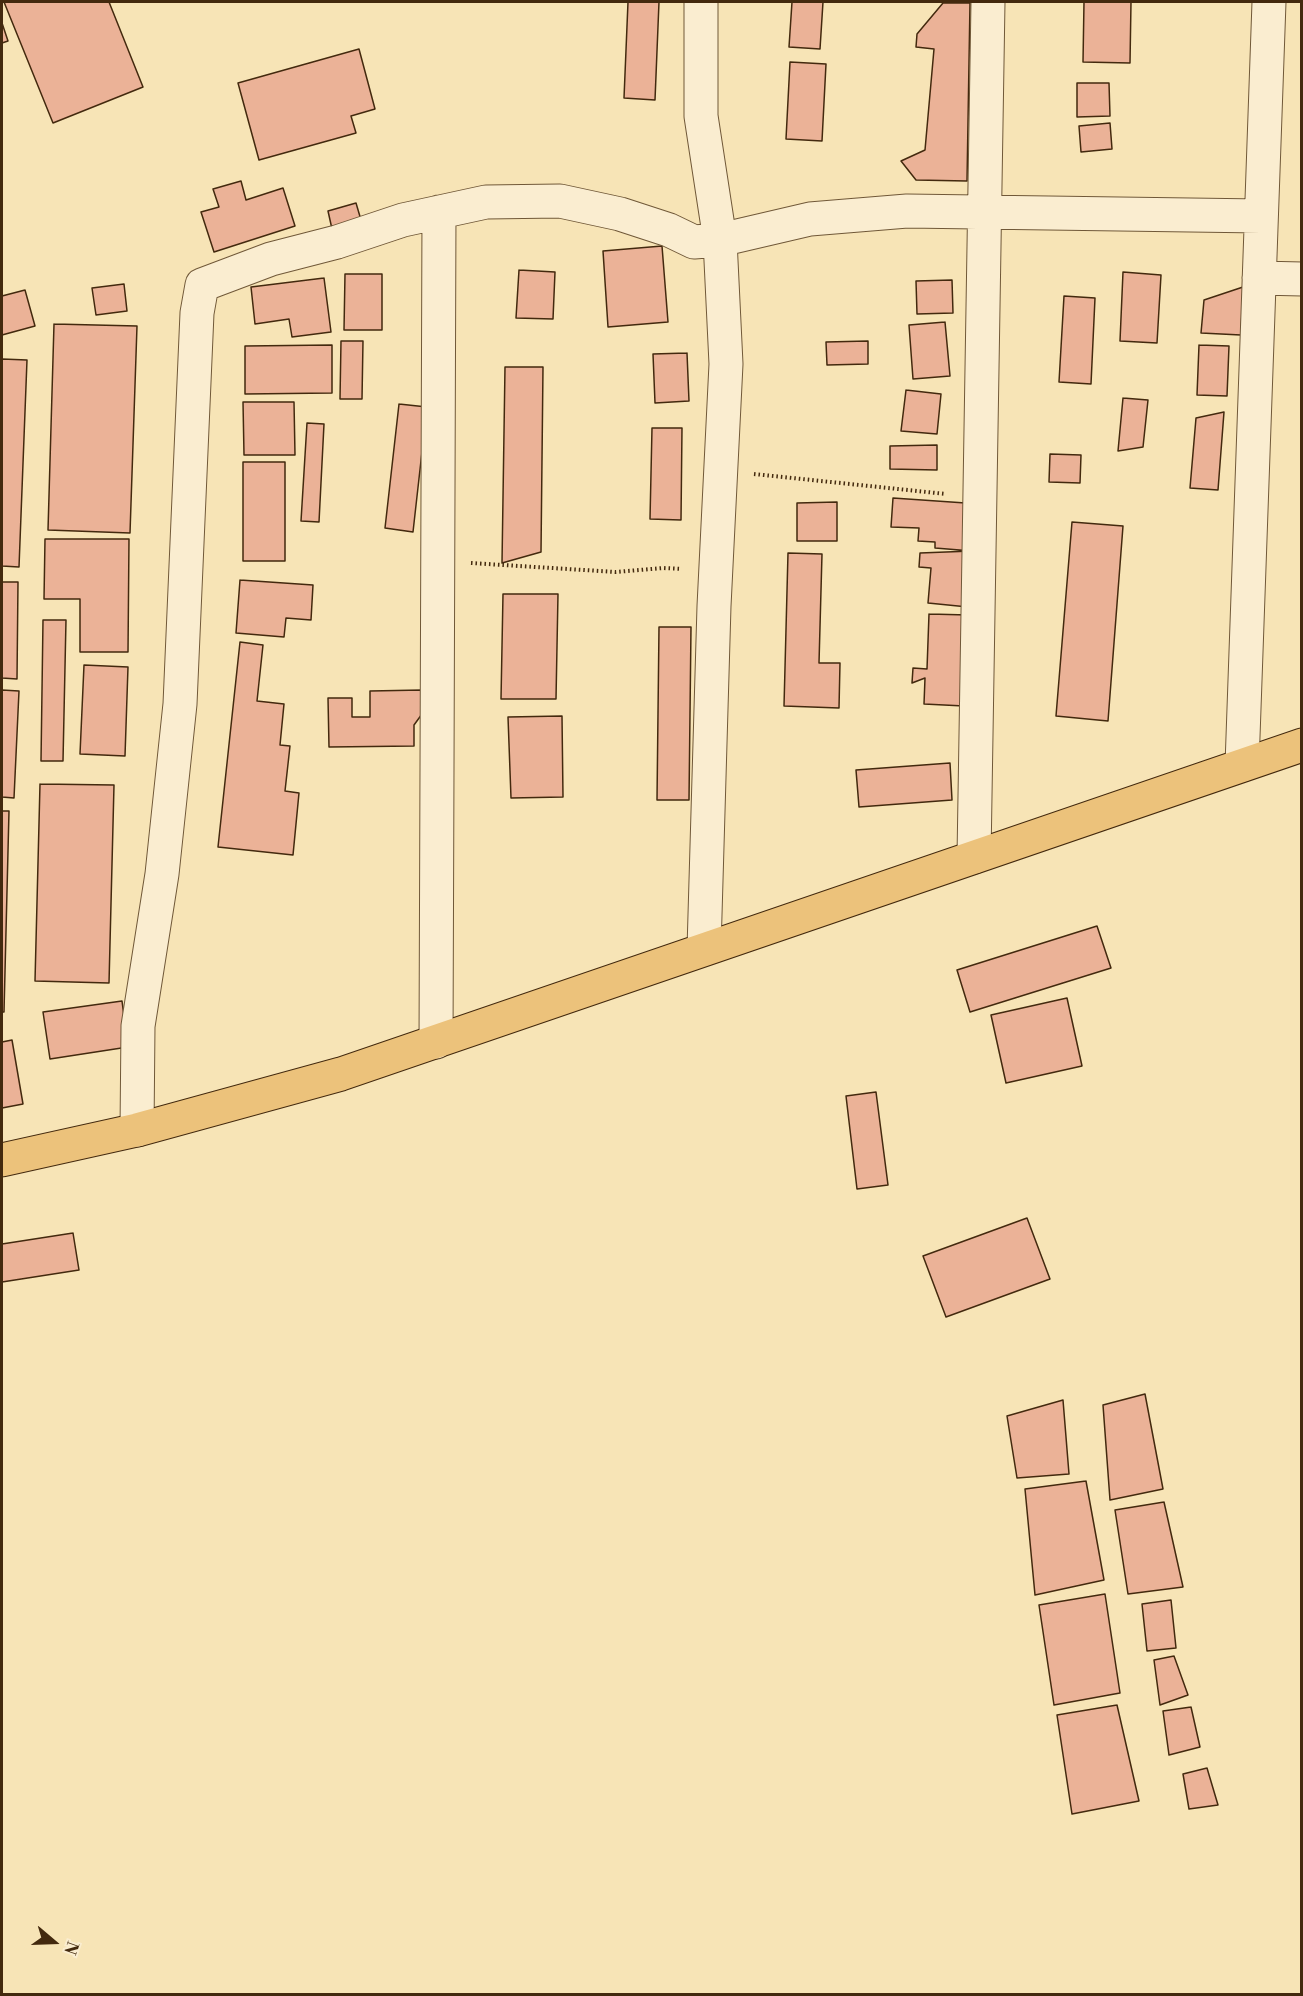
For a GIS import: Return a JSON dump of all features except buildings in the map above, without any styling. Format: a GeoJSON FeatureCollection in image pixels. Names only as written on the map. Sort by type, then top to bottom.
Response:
{"type":"FeatureCollection","features":[{"type":"Feature","properties":{"kind":"main road"},"geometry":{"type":"LineString","coordinates":[[2,1160],[136,1130],[341,1074],[1302,744]]}},
{"type":"Feature","properties":{"kind":"street"},"geometry":{"type":"LineString","coordinates":[[701,2],[701,116],[720,240],[726,364],[715,571],[704,949]]}},
{"type":"Feature","properties":{"kind":"street"},"geometry":{"type":"LineString","coordinates":[[974,857],[988,2]]}},
{"type":"Feature","properties":{"kind":"street"},"geometry":{"type":"LineString","coordinates":[[1242,765],[1269,2]]}},
{"type":"Feature","properties":{"kind":"street"},"geometry":{"type":"LineString","coordinates":[[136,1130],[138,1026],[162,874],[180,704],[197,313],[202,285],[271,260],[337,242],[403,220],[486,202],[560,201],[620,214],[669,230],[694,242],[720,240],[810,219],[907,211],[1261,216]]}},
{"type":"Feature","properties":{"kind":"street"},"geometry":{"type":"LineString","coordinates":[[436,1042],[439,212]]}},
{"type":"Feature","properties":{"kind":"street"},"geometry":{"type":"LineString","coordinates":[[1259,278],[1302,279]]}},
{"type":"Feature","properties":{"kind":"path"},"geometry":{"type":"LineString","coordinates":[[720,470],[980,497]]}},
{"type":"Feature","properties":{"kind":"path"},"geometry":{"type":"LineString","coordinates":[[438,563],[487,563],[616,572],[663,568],[715,571]]}}]}
